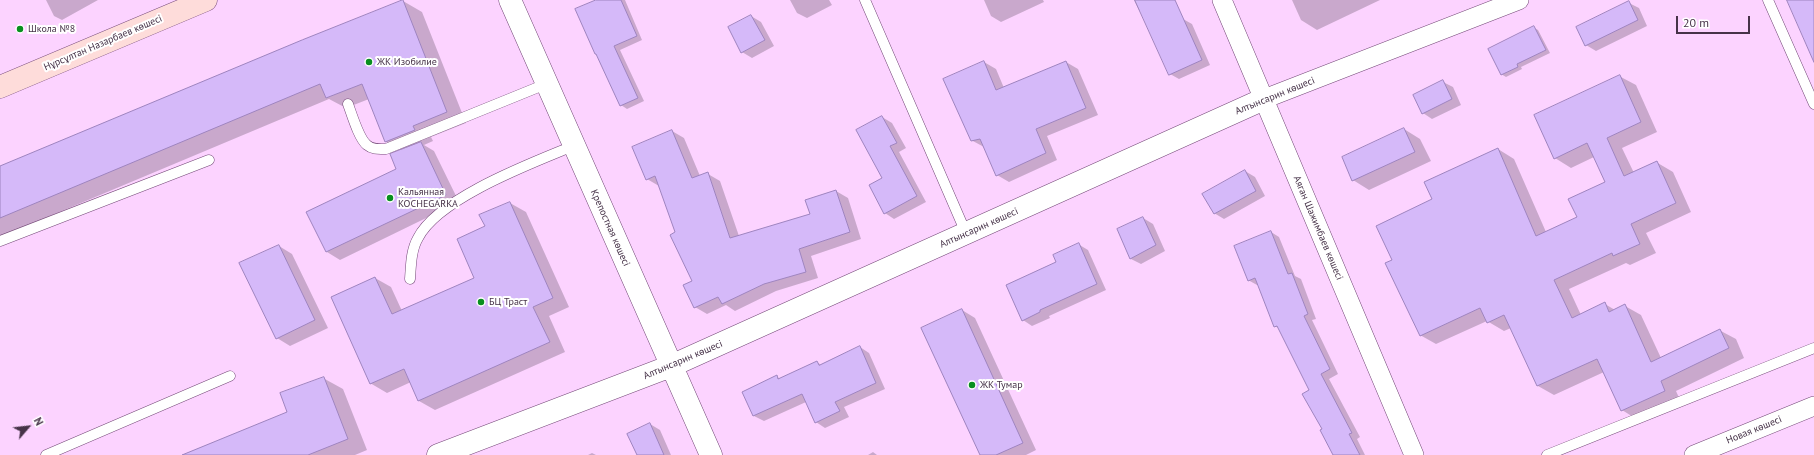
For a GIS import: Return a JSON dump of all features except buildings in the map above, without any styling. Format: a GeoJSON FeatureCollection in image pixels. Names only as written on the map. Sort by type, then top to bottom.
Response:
{"type":"FeatureCollection","features":[{"type":"Feature","properties":{"kind":"main road","name":"Нұрсұлтан Назарбаев көшесі"},"geometry":{"type":"LineString","coordinates":[[0,87],[206,0]]}},
{"type":"Feature","properties":{"kind":"street","name":"Крепостная көшесі"},"geometry":{"type":"LineString","coordinates":[[510,0],[573,146],[711,455]]}},
{"type":"Feature","properties":{"kind":"street","name":"Аяган Шажимбаев көшесі"},"geometry":{"type":"LineString","coordinates":[[1222,0],[1414,455]]}},
{"type":"Feature","properties":{"kind":"street","name":"Алтынсарин көшесі"},"geometry":{"type":"LineString","coordinates":[[438,455],[672,366],[1264,99],[1519,0]]}},
{"type":"Feature","properties":{"kind":"street","name":"Новая көшесі"},"geometry":{"type":"LineString","coordinates":[[1694,455],[1814,406]]}},
{"type":"Feature","properties":{"kind":"lane"},"geometry":{"type":"LineString","coordinates":[[865,0],[966,233]]}},
{"type":"Feature","properties":{"kind":"lane"},"geometry":{"type":"LineString","coordinates":[[1768,0],[1814,104]]}},
{"type":"Feature","properties":{"kind":"lane"},"geometry":{"type":"LineString","coordinates":[[348,104],[360,135],[366,145],[375,149],[386,149],[546,84]]}},
{"type":"Feature","properties":{"kind":"lane"},"geometry":{"type":"LineString","coordinates":[[410,279],[412,256],[417,238],[436,216],[459,200],[513,171],[573,146]]}},
{"type":"Feature","properties":{"kind":"lane"},"geometry":{"type":"LineString","coordinates":[[0,240],[208,160]]}},
{"type":"Feature","properties":{"kind":"lane"},"geometry":{"type":"LineString","coordinates":[[1547,455],[1814,348]]}},
{"type":"Feature","properties":{"kind":"lane"},"geometry":{"type":"LineString","coordinates":[[46,455],[230,376]]}},
{"type":"Feature","properties":{"kind":"place","name":"Школа №8"},"geometry":{"type":"Point","coordinates":[20,29]}},
{"type":"Feature","properties":{"kind":"place","name":"ЖК Изобилие"},"geometry":{"type":"Point","coordinates":[369,62]}},
{"type":"Feature","properties":{"kind":"place","name":"Кальянная KOCHEGARKA"},"geometry":{"type":"Point","coordinates":[390,198]}},
{"type":"Feature","properties":{"kind":"place","name":"БЦ Траст"},"geometry":{"type":"Point","coordinates":[481,302]}},
{"type":"Feature","properties":{"kind":"place","name":"ЖК Тумар"},"geometry":{"type":"Point","coordinates":[972,385]}}]}
